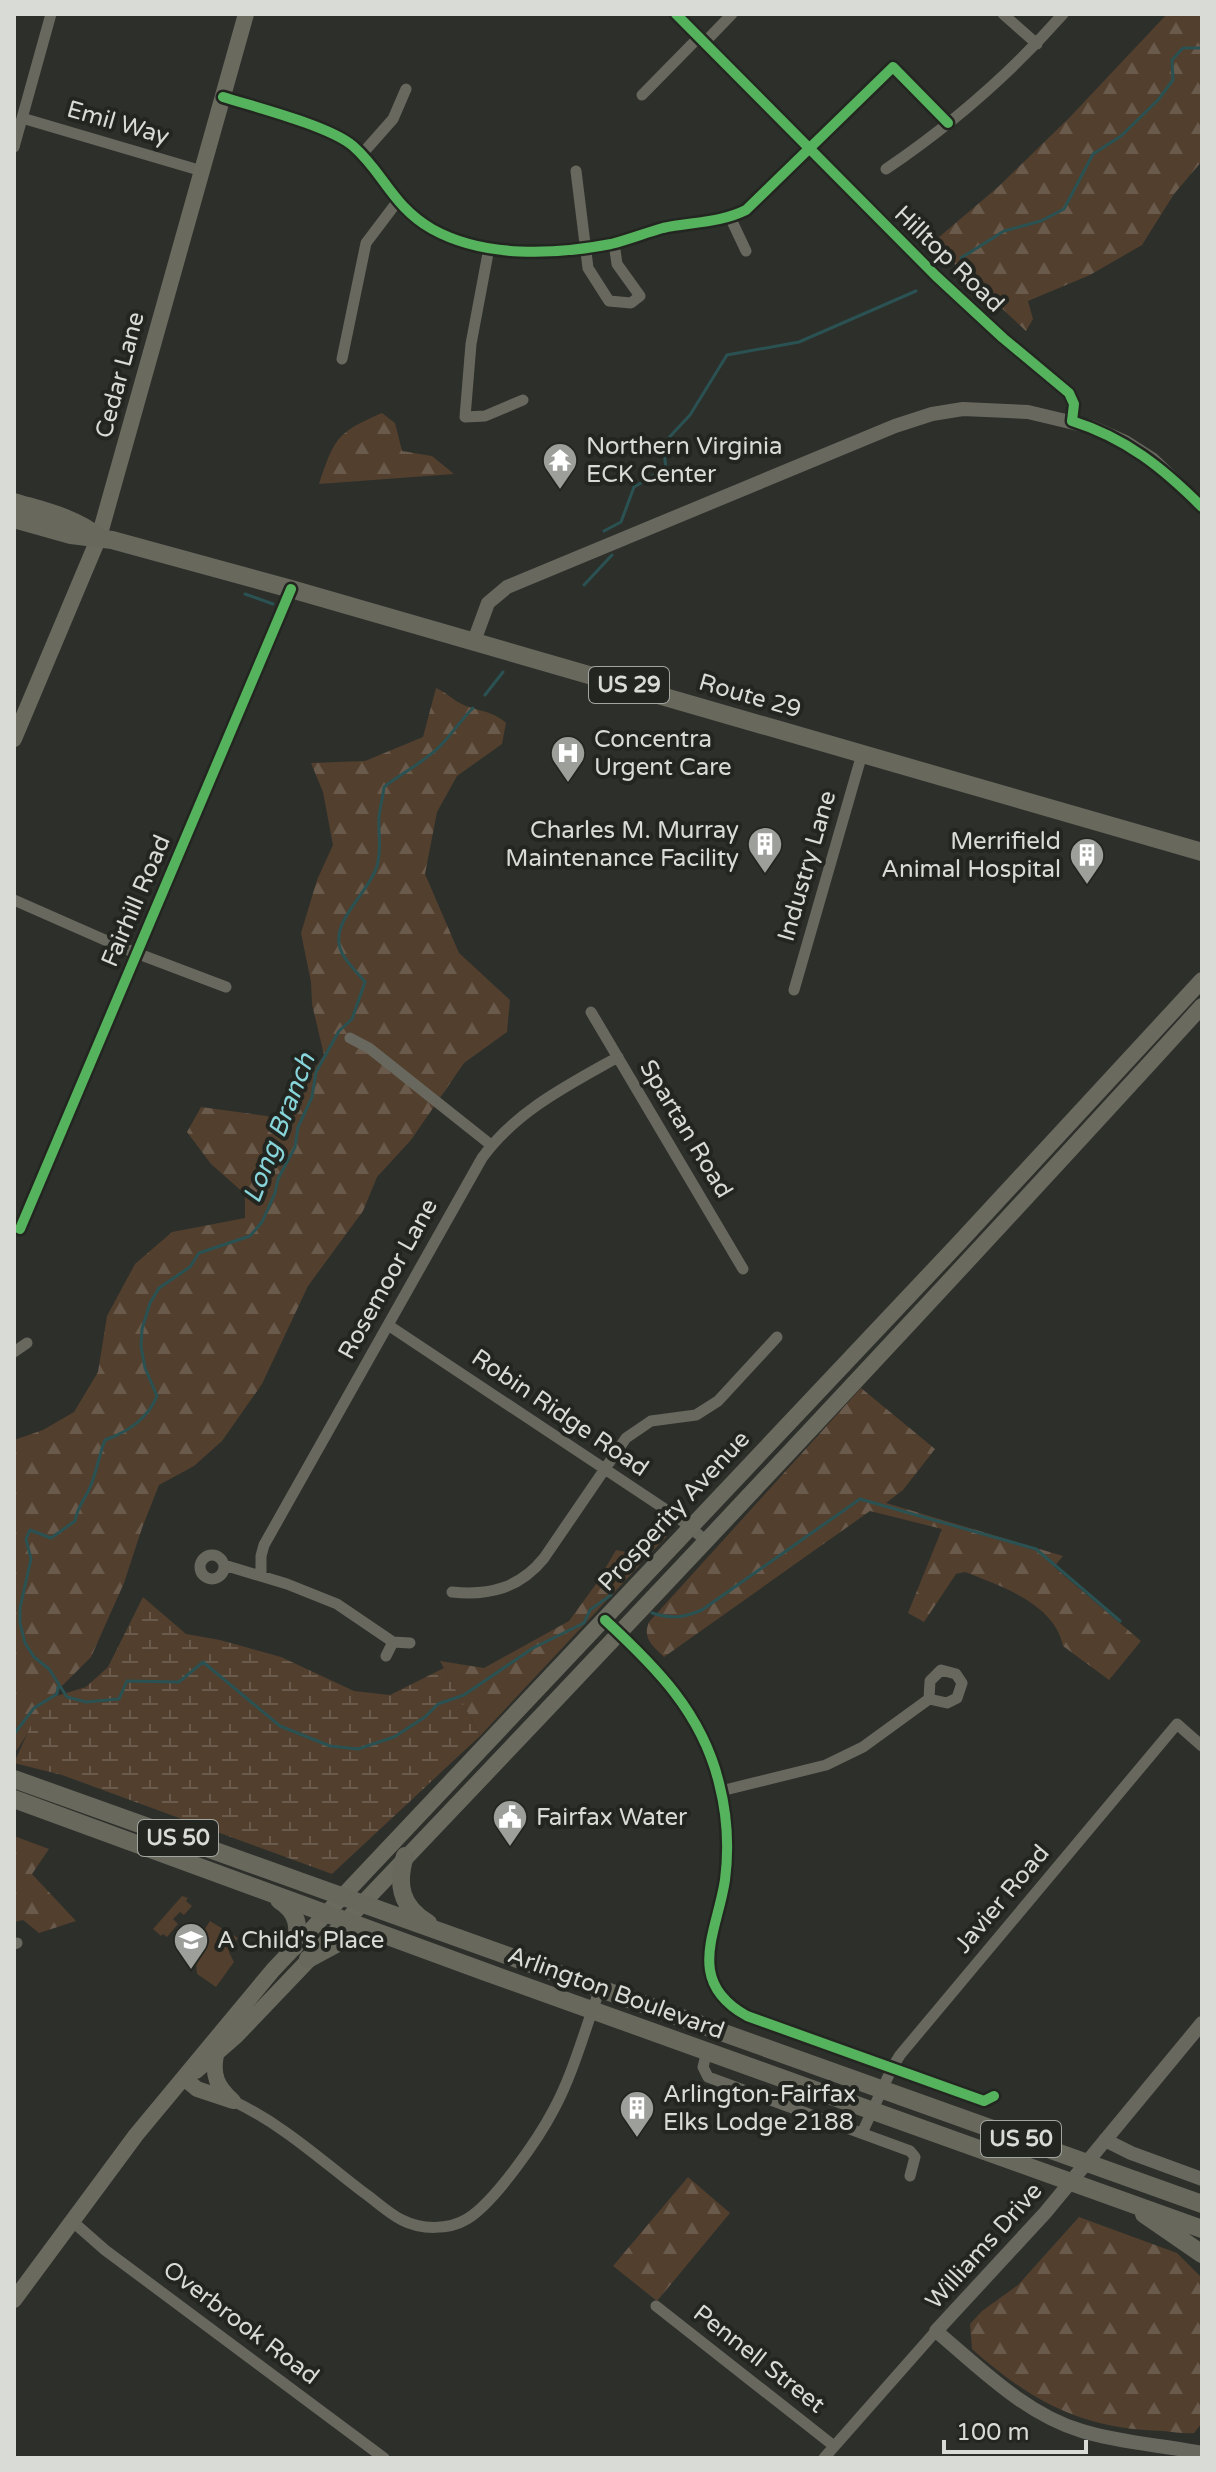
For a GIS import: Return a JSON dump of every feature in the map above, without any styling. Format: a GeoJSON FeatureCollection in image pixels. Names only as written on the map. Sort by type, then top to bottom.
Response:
{"type":"FeatureCollection","features":[{"type":"Feature","properties":{"kind":"main road","name":"Cedar Lane"},"geometry":{"type":"LineString","coordinates":[[14,739],[99,537],[246,14]]}},
{"type":"Feature","properties":{"kind":"main road","name":"Route 29"},"geometry":{"type":"LineString","coordinates":[[14,502],[68,518],[99,537]]}},
{"type":"Feature","properties":{"kind":"main road","name":"Route 29"},"geometry":{"type":"LineString","coordinates":[[14,519],[71,535],[99,537],[291,589],[1202,852]]}},
{"type":"Feature","properties":{"kind":"main road","name":"Prosperity Avenue"},"geometry":{"type":"LineString","coordinates":[[14,2300],[136,2135],[234,2014],[301,1953],[345,1920],[351,1901],[605,1620],[1202,980]]}},
{"type":"Feature","properties":{"kind":"main road","name":"Prosperity Avenue"},"geometry":{"type":"LineString","coordinates":[[184,2078],[216,2055],[301,1953],[327,1913],[351,1901],[405,1856],[972,1257],[1202,1006]]}},
{"type":"Feature","properties":{"kind":"main road","name":"Arlington Boulevard"},"geometry":{"type":"LineString","coordinates":[[14,1779],[1202,2204]]}},
{"type":"Feature","properties":{"kind":"main road","name":"Arlington Boulevard"},"geometry":{"type":"LineString","coordinates":[[14,1799],[1202,2229]]}},
{"type":"Feature","properties":{"kind":"main road"},"geometry":{"type":"LineString","coordinates":[[405,1856],[400,1879],[407,1906],[420,1918],[459,1939]]}},
{"type":"Feature","properties":{"kind":"main road"},"geometry":{"type":"LineString","coordinates":[[263,1890],[286,1904],[295,1914],[301,1953],[347,1938],[403,1942]]}},
{"type":"Feature","properties":{"kind":"main road"},"geometry":{"type":"LineString","coordinates":[[216,2055],[215,2077],[221,2090],[233,2101]]}},
{"type":"Feature","properties":{"kind":"main road"},"geometry":{"type":"LineString","coordinates":[[184,2078],[197,2089],[233,2101]]}},
{"type":"Feature","properties":{"kind":"main road"},"geometry":{"type":"LineString","coordinates":[[1129,2203],[1202,2254]]}},
{"type":"Feature","properties":{"kind":"street"},"geometry":{"type":"LineString","coordinates":[[14,147],[51,14]]}},
{"type":"Feature","properties":{"kind":"street","name":"Hilltop Road"},"geometry":{"type":"LineString","coordinates":[[676,14],[954,293],[1069,393],[1074,404],[1072,421]]}},
{"type":"Feature","properties":{"kind":"street"},"geometry":{"type":"LineString","coordinates":[[642,95],[732,14]]}},
{"type":"Feature","properties":{"kind":"street"},"geometry":{"type":"LineString","coordinates":[[1003,14],[1037,44]]}},
{"type":"Feature","properties":{"kind":"street"},"geometry":{"type":"LineString","coordinates":[[886,169],[994,86],[1063,14]]}},
{"type":"Feature","properties":{"kind":"street"},"geometry":{"type":"LineString","coordinates":[[223,97],[336,135],[362,154],[397,202],[434,230],[489,248],[524,251],[586,248],[614,243],[662,229],[730,217],[746,210],[893,67],[948,123]]}},
{"type":"Feature","properties":{"kind":"street"},"geometry":{"type":"LineString","coordinates":[[362,154],[393,119],[406,89]]}},
{"type":"Feature","properties":{"kind":"street","name":"Emil Way"},"geometry":{"type":"LineString","coordinates":[[22,118],[202,171]]}},
{"type":"Feature","properties":{"kind":"street"},"geometry":{"type":"LineString","coordinates":[[576,171],[588,268],[609,301],[631,303],[640,296],[617,264],[614,243]]}},
{"type":"Feature","properties":{"kind":"street"},"geometry":{"type":"LineString","coordinates":[[342,359],[366,243],[397,202]]}},
{"type":"Feature","properties":{"kind":"street"},"geometry":{"type":"LineString","coordinates":[[730,217],[746,251]]}},
{"type":"Feature","properties":{"kind":"street"},"geometry":{"type":"LineString","coordinates":[[489,248],[471,344],[465,417],[485,416],[523,400]]}},
{"type":"Feature","properties":{"kind":"street"},"geometry":{"type":"LineString","coordinates":[[474,641],[488,603],[507,587],[910,420],[932,414],[979,408],[1028,412],[1072,421],[1114,436],[1141,452],[1167,472],[1202,507]]}},
{"type":"Feature","properties":{"kind":"street","name":"Fairhill Road"},"geometry":{"type":"LineString","coordinates":[[20,1229],[291,589]]}},
{"type":"Feature","properties":{"kind":"street","name":"Industry Lane"},"geometry":{"type":"LineString","coordinates":[[794,990],[862,754]]}},
{"type":"Feature","properties":{"kind":"street"},"geometry":{"type":"LineString","coordinates":[[14,900],[226,987]]}},
{"type":"Feature","properties":{"kind":"street","name":"Spartan Road"},"geometry":{"type":"LineString","coordinates":[[591,1012],[743,1269]]}},
{"type":"Feature","properties":{"kind":"street"},"geometry":{"type":"LineString","coordinates":[[350,1038],[369,1048],[491,1145]]}},
{"type":"Feature","properties":{"kind":"street","name":"Rosemoor Lane"},"geometry":{"type":"LineString","coordinates":[[261,1575],[264,1545],[491,1145],[541,1102],[618,1057]]}},
{"type":"Feature","properties":{"kind":"street","name":"Robin Ridge Road"},"geometry":{"type":"LineString","coordinates":[[388,1325],[692,1528],[705,1540]]}},
{"type":"Feature","properties":{"kind":"street"},"geometry":{"type":"LineString","coordinates":[[452,1592],[491,1592],[528,1575],[544,1558],[626,1438],[651,1421],[696,1415],[718,1401],[777,1337]]}},
{"type":"Feature","properties":{"kind":"street"},"geometry":{"type":"LineString","coordinates":[[14,1352],[27,1343]]}},
{"type":"Feature","properties":{"kind":"street"},"geometry":{"type":"LineString","coordinates":[[224,1565],[261,1575],[337,1604],[393,1642],[410,1643]]}},
{"type":"Feature","properties":{"kind":"street"},"geometry":{"type":"LineString","coordinates":[[605,1620],[661,1674],[687,1708],[710,1753],[721,1791],[727,1857],[722,1897],[708,1953],[713,1982],[727,2002],[747,2016],[984,2101],[994,2096]]}},
{"type":"Feature","properties":{"kind":"street"},"geometry":{"type":"LineString","coordinates":[[386,1656],[393,1642]]}},
{"type":"Feature","properties":{"kind":"street"},"geometry":{"type":"LineString","coordinates":[[721,1791],[808,1771],[836,1761],[863,1747],[929,1699]]}},
{"type":"Feature","properties":{"kind":"street","name":"Javier Road"},"geometry":{"type":"LineString","coordinates":[[862,2133],[892,2068],[1177,1724],[1202,1746]]}},
{"type":"Feature","properties":{"kind":"street"},"geometry":{"type":"LineString","coordinates":[[233,2101],[287,2131],[404,2221],[422,2227],[448,2226],[464,2221],[479,2209],[537,2136],[559,2100],[600,1989]]}},
{"type":"Feature","properties":{"kind":"street","name":"Williams Drive"},"geometry":{"type":"LineString","coordinates":[[824,2458],[1088,2163],[1202,2023]]}},
{"type":"Feature","properties":{"kind":"street"},"geometry":{"type":"LineString","coordinates":[[707,2051],[703,2067],[708,2077],[914,2154],[910,2176]]}},
{"type":"Feature","properties":{"kind":"street"},"geometry":{"type":"LineString","coordinates":[[1105,2140],[1202,2179]]}},
{"type":"Feature","properties":{"kind":"street","name":"Overbrook Road"},"geometry":{"type":"LineString","coordinates":[[72,2221],[99,2245],[384,2458]]}},
{"type":"Feature","properties":{"kind":"street","name":"Pennell Street"},"geometry":{"type":"LineString","coordinates":[[656,2306],[834,2446]]}},
{"type":"Feature","properties":{"kind":"street"},"geometry":{"type":"LineString","coordinates":[[936,2331],[1036,2410],[1079,2431],[1202,2453]]}},
{"type":"Feature","properties":{"kind":"green space"},"geometry":{"type":"Polygon","coordinates":[[[1167,14],[1202,14],[1202,161],[1174,194],[1142,245],[1090,275],[1028,301],[1033,319],[1026,331],[932,243],[998,187],[1070,117],[1167,14]]]}},
{"type":"Feature","properties":{"kind":"green space"},"geometry":{"type":"Polygon","coordinates":[[[382,413],[395,423],[402,451],[432,456],[454,474],[319,484],[339,439],[355,426],[382,413]]]}},
{"type":"Feature","properties":{"kind":"green space"},"geometry":{"type":"Polygon","coordinates":[[[436,688],[464,705],[495,715],[506,723],[502,744],[457,776],[437,812],[425,874],[459,953],[510,1000],[507,1032],[464,1063],[411,1140],[377,1177],[363,1211],[308,1286],[262,1384],[222,1441],[194,1466],[159,1485],[124,1583],[91,1657],[50,1698],[17,1750],[14,1749],[14,1440],[43,1430],[74,1412],[98,1372],[107,1316],[135,1264],[172,1232],[245,1218],[245,1194],[211,1164],[187,1132],[201,1107],[274,1117],[300,1089],[324,1055],[301,933],[317,880],[333,845],[323,792],[311,763],[365,761],[423,737],[436,688]]]}},
{"type":"Feature","properties":{"kind":"green space"},"geometry":{"type":"Polygon","coordinates":[[[861,1388],[935,1449],[903,1490],[886,1503],[1063,1556],[1054,1567],[1141,1641],[1109,1680],[1063,1646],[1058,1631],[1038,1608],[1010,1590],[965,1572],[956,1574],[924,1622],[908,1613],[942,1529],[870,1511],[664,1657],[653,1646],[647,1633],[649,1622],[861,1388]]]}},
{"type":"Feature","properties":{"kind":"green space"},"geometry":{"type":"Polygon","coordinates":[[[654,1529],[667,1536],[480,1736],[440,1661],[484,1668],[569,1621],[616,1550],[637,1554],[654,1529]]]}},
{"type":"Feature","properties":{"kind":"green space"},"geometry":{"type":"Polygon","coordinates":[[[143,1597],[186,1634],[281,1657],[354,1691],[390,1695],[444,1668],[480,1736],[332,1874],[62,1775],[14,1763],[32,1723],[50,1698],[86,1687],[108,1667],[143,1597]]]}},
{"type":"Feature","properties":{"kind":"green space"},"geometry":{"type":"Polygon","coordinates":[[[14,1836],[49,1849],[32,1874],[76,1921],[39,1933],[23,1920],[14,1922],[14,1836]]]}},
{"type":"Feature","properties":{"kind":"green space"},"geometry":{"type":"Polygon","coordinates":[[[182,1896],[188,1898],[186,1901],[192,1906],[184,1915],[180,1912],[173,1919],[178,1924],[167,1937],[161,1936],[153,1929],[182,1896]]]}},
{"type":"Feature","properties":{"kind":"green space"},"geometry":{"type":"Polygon","coordinates":[[[210,1921],[238,1938],[229,1952],[234,1962],[216,1987],[197,1974],[196,1969],[197,1955],[204,1937],[201,1935],[210,1921]]]}},
{"type":"Feature","properties":{"kind":"green space"},"geometry":{"type":"Polygon","coordinates":[[[688,2177],[730,2213],[657,2301],[613,2266],[688,2177]]]}},
{"type":"Feature","properties":{"kind":"green space"},"geometry":{"type":"Polygon","coordinates":[[[1079,2217],[1177,2253],[1202,2278],[1202,2423],[1194,2433],[1108,2425],[1060,2410],[1016,2384],[972,2349],[970,2324],[982,2311],[1018,2285],[1079,2217]]]}},
{"type":"Feature","properties":{"kind":"waterway","name":"Long Branch"},"geometry":{"type":"LineString","coordinates":[[961,258],[1004,231],[1041,221],[1064,209],[1093,154],[1121,136],[1158,100],[1173,80],[1172,60],[1183,48],[1202,48]]}},
{"type":"Feature","properties":{"kind":"waterway","name":"Long Branch"},"geometry":{"type":"LineString","coordinates":[[604,531],[621,522],[634,487],[666,468],[663,444],[690,415],[727,355],[799,342],[916,291]]}},
{"type":"Feature","properties":{"kind":"waterway","name":"Long Branch"},"geometry":{"type":"LineString","coordinates":[[584,585],[612,555]]}},
{"type":"Feature","properties":{"kind":"waterway"},"geometry":{"type":"LineString","coordinates":[[245,594],[273,604]]}},
{"type":"Feature","properties":{"kind":"waterway","name":"Long Branch"},"geometry":{"type":"LineString","coordinates":[[485,695],[503,672]]}},
{"type":"Feature","properties":{"kind":"waterway","name":"Long Branch"},"geometry":{"type":"LineString","coordinates":[[473,708],[437,749],[384,787],[377,866],[349,911],[339,934],[339,946],[345,958],[365,982],[352,1019],[339,1031],[316,1072],[312,1097],[298,1127],[295,1147],[278,1179],[262,1222],[250,1236],[199,1253],[190,1267],[159,1288],[150,1303],[142,1329],[141,1346],[145,1368],[157,1396],[136,1423],[105,1440],[91,1485],[75,1521],[51,1538],[30,1530],[26,1539],[31,1559],[20,1608],[20,1623],[25,1643],[34,1657],[49,1669],[67,1697],[86,1702],[119,1699],[127,1681],[179,1682],[203,1662],[280,1726],[330,1746],[358,1749],[394,1737],[425,1717],[438,1704],[464,1695],[533,1648],[584,1623],[590,1610],[611,1595]]}},
{"type":"Feature","properties":{"kind":"waterway"},"geometry":{"type":"LineString","coordinates":[[652,1613],[677,1617],[702,1610],[860,1499],[1036,1549],[1120,1621]]}},
{"type":"Feature","properties":{"kind":"waterway"},"geometry":{"type":"LineString","coordinates":[[14,1734],[34,1708],[57,1694],[58,1687]]}},
{"type":"Feature","properties":{"kind":"cycle path"},"geometry":{"type":"LineString","coordinates":[[676,14],[936,276],[1069,393],[1074,404],[1072,421],[1127,445],[1202,507]]}},
{"type":"Feature","properties":{"kind":"cycle path"},"geometry":{"type":"LineString","coordinates":[[223,97],[291,118],[342,139],[364,156],[407,210],[432,229],[474,245],[520,252],[611,244],[663,228],[716,220],[746,210],[893,67],[948,123]]}},
{"type":"Feature","properties":{"kind":"cycle path"},"geometry":{"type":"LineString","coordinates":[[20,1229],[291,589]]}},
{"type":"Feature","properties":{"kind":"cycle path"},"geometry":{"type":"LineString","coordinates":[[605,1620],[642,1655],[675,1693],[689,1713],[711,1758],[722,1795],[727,1844],[725,1880],[709,1955],[710,1972],[716,1987],[728,2002],[747,2016],[984,2101],[994,2096]]}},
{"type":"Feature","properties":{"kind":"place","name":"Northern Virginia ECK Center"},"geometry":{"type":"Point","coordinates":[560,491]}},
{"type":"Feature","properties":{"kind":"place","name":"Concentra Urgent Care"},"geometry":{"type":"Point","coordinates":[568,784]}},
{"type":"Feature","properties":{"kind":"place","name":"Charles M. Murray Maintenance Facility"},"geometry":{"type":"Point","coordinates":[765,875]}},
{"type":"Feature","properties":{"kind":"place","name":"Merrifield Animal Hospital"},"geometry":{"type":"Point","coordinates":[1087,886]}},
{"type":"Feature","properties":{"kind":"place","name":"Fairfax Water"},"geometry":{"type":"Point","coordinates":[510,1848]}},
{"type":"Feature","properties":{"kind":"place","name":"A Child's Place"},"geometry":{"type":"Point","coordinates":[191,1971]}},
{"type":"Feature","properties":{"kind":"place","name":"Arlington-Fairfax Elks Lodge 2188"},"geometry":{"type":"Point","coordinates":[637,2139]}}]}
